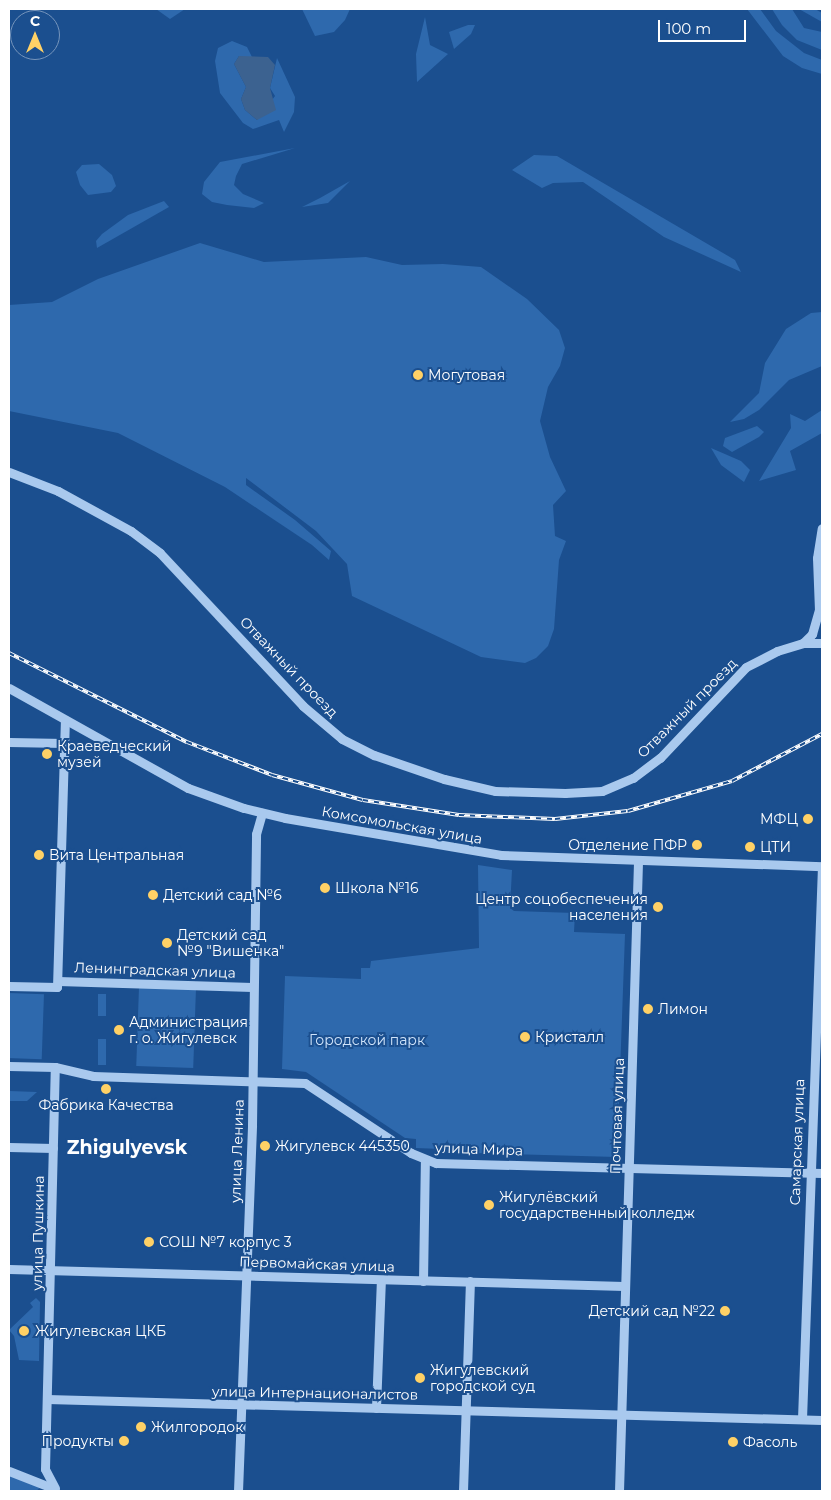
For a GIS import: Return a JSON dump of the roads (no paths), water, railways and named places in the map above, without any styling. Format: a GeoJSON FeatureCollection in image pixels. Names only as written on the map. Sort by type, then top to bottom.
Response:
{"type":"FeatureCollection","features":[{"type":"Feature","properties":{"kind":"street","name":"Отважный проезд"},"geometry":{"type":"LineString","coordinates":[[9,472],[58,491],[131,531],[160,553],[303,706],[342,739],[374,755],[470,786],[496,791],[565,793],[619,786],[660,758],[746,667],[777,651],[803,643],[822,643]]}},
{"type":"Feature","properties":{"kind":"street"},"geometry":{"type":"LineString","coordinates":[[803,643],[818,623],[816,558],[822,528]]}},
{"type":"Feature","properties":{"kind":"street","name":"Комсомольская улица"},"geometry":{"type":"LineString","coordinates":[[9,688],[188,788],[262,813],[492,854],[638,862],[822,866]]}},
{"type":"Feature","properties":{"kind":"street"},"geometry":{"type":"LineString","coordinates":[[58,984],[65,720]]}},
{"type":"Feature","properties":{"kind":"street"},"geometry":{"type":"LineString","coordinates":[[9,742],[64,743]]}},
{"type":"Feature","properties":{"kind":"street","name":"улица Ленина"},"geometry":{"type":"LineString","coordinates":[[238,1491],[253,1080],[252,986],[256,834],[262,813]]}},
{"type":"Feature","properties":{"kind":"street","name":"Почтовая улица"},"geometry":{"type":"LineString","coordinates":[[619,1491],[638,862]]}},
{"type":"Feature","properties":{"kind":"street","name":"Самарская улица"},"geometry":{"type":"LineString","coordinates":[[802,1419],[822,866]]}},
{"type":"Feature","properties":{"kind":"street","name":"Ленинградская улица"},"geometry":{"type":"LineString","coordinates":[[9,986],[58,984],[252,986]]}},
{"type":"Feature","properties":{"kind":"street","name":"улица Мира"},"geometry":{"type":"LineString","coordinates":[[9,1066],[55,1067],[93,1076],[296,1081],[317,1088],[425,1160],[822,1174]]}},
{"type":"Feature","properties":{"kind":"street","name":"улица Пушкина"},"geometry":{"type":"LineString","coordinates":[[55,1067],[51,1270],[44,1470],[56,1490]]}},
{"type":"Feature","properties":{"kind":"street"},"geometry":{"type":"LineString","coordinates":[[9,1147],[53,1148]]}},
{"type":"Feature","properties":{"kind":"street"},"geometry":{"type":"LineString","coordinates":[[423,1281],[425,1160]]}},
{"type":"Feature","properties":{"kind":"street","name":"Первомайская улица"},"geometry":{"type":"LineString","coordinates":[[9,1269],[381,1280],[470,1280],[624,1286]]}},
{"type":"Feature","properties":{"kind":"street"},"geometry":{"type":"LineString","coordinates":[[376,1408],[381,1280]]}},
{"type":"Feature","properties":{"kind":"street"},"geometry":{"type":"LineString","coordinates":[[463,1491],[470,1280]]}},
{"type":"Feature","properties":{"kind":"street","name":"улица Интернационалистов"},"geometry":{"type":"LineString","coordinates":[[47,1399],[240,1406],[822,1420]]}},
{"type":"Feature","properties":{"kind":"street"},"geometry":{"type":"LineString","coordinates":[[9,1471],[46,1484],[56,1490]]}},
{"type":"Feature","properties":{"kind":"railway"},"geometry":{"type":"LineString","coordinates":[[9,653],[187,742],[272,775],[363,800],[459,815],[555,819],[628,811],[732,781],[822,734]]}},
{"type":"Feature","properties":{"kind":"place","name":"Могутовая"},"geometry":{"type":"Point","coordinates":[418,375]}},
{"type":"Feature","properties":{"kind":"place","name":"Краеведческий музей"},"geometry":{"type":"Point","coordinates":[47,754]}},
{"type":"Feature","properties":{"kind":"place","name":"МФЦ"},"geometry":{"type":"Point","coordinates":[808,819]}},
{"type":"Feature","properties":{"kind":"place","name":"Отделение ПФР"},"geometry":{"type":"Point","coordinates":[697,845]}},
{"type":"Feature","properties":{"kind":"place","name":"ЦТИ"},"geometry":{"type":"Point","coordinates":[750,847]}},
{"type":"Feature","properties":{"kind":"place","name":"Вита Центральная"},"geometry":{"type":"Point","coordinates":[39,855]}},
{"type":"Feature","properties":{"kind":"place","name":"Школа №16"},"geometry":{"type":"Point","coordinates":[325,888]}},
{"type":"Feature","properties":{"kind":"place","name":"Детский сад №6"},"geometry":{"type":"Point","coordinates":[153,895]}},
{"type":"Feature","properties":{"kind":"place","name":"Центр соцобеспечения населения"},"geometry":{"type":"Point","coordinates":[658,907]}},
{"type":"Feature","properties":{"kind":"place","name":"Детский сад №9 \"Вишенка\""},"geometry":{"type":"Point","coordinates":[167,943]}},
{"type":"Feature","properties":{"kind":"place","name":"Лимон"},"geometry":{"type":"Point","coordinates":[648,1009]}},
{"type":"Feature","properties":{"kind":"place","name":"Администрация г. о. Жигулевск"},"geometry":{"type":"Point","coordinates":[119,1030]}},
{"type":"Feature","properties":{"kind":"place","name":"Кристалл"},"geometry":{"type":"Point","coordinates":[525,1037]}},
{"type":"Feature","properties":{"kind":"place","name":"Фабрика Качества"},"geometry":{"type":"Point","coordinates":[106,1089]}},
{"type":"Feature","properties":{"kind":"place","name":"Жигулевск 445350"},"geometry":{"type":"Point","coordinates":[265,1146]}},
{"type":"Feature","properties":{"kind":"place","name":"Жигулёвский государственный колледж"},"geometry":{"type":"Point","coordinates":[489,1205]}},
{"type":"Feature","properties":{"kind":"place","name":"СОШ №7 корпус 3"},"geometry":{"type":"Point","coordinates":[149,1242]}},
{"type":"Feature","properties":{"kind":"place","name":"Детский сад №22"},"geometry":{"type":"Point","coordinates":[725,1311]}},
{"type":"Feature","properties":{"kind":"place","name":"Жигулевская ЦКБ"},"geometry":{"type":"Point","coordinates":[24,1331]}},
{"type":"Feature","properties":{"kind":"place","name":"Жигулевский городской суд"},"geometry":{"type":"Point","coordinates":[420,1378]}},
{"type":"Feature","properties":{"kind":"place","name":"Жилгородок"},"geometry":{"type":"Point","coordinates":[141,1427]}},
{"type":"Feature","properties":{"kind":"place","name":"Продукты"},"geometry":{"type":"Point","coordinates":[124,1441]}},
{"type":"Feature","properties":{"kind":"place","name":"Фасоль"},"geometry":{"type":"Point","coordinates":[733,1442]}},
{"type":"Feature","properties":{"kind":"district","name":"Zhigulyevsk"},"geometry":{"type":"Point","coordinates":[127,1148]}},
{"type":"Feature","properties":{"kind":"park label","name":"Городской парк"},"geometry":{"type":"Point","coordinates":[367,1040]}}]}
